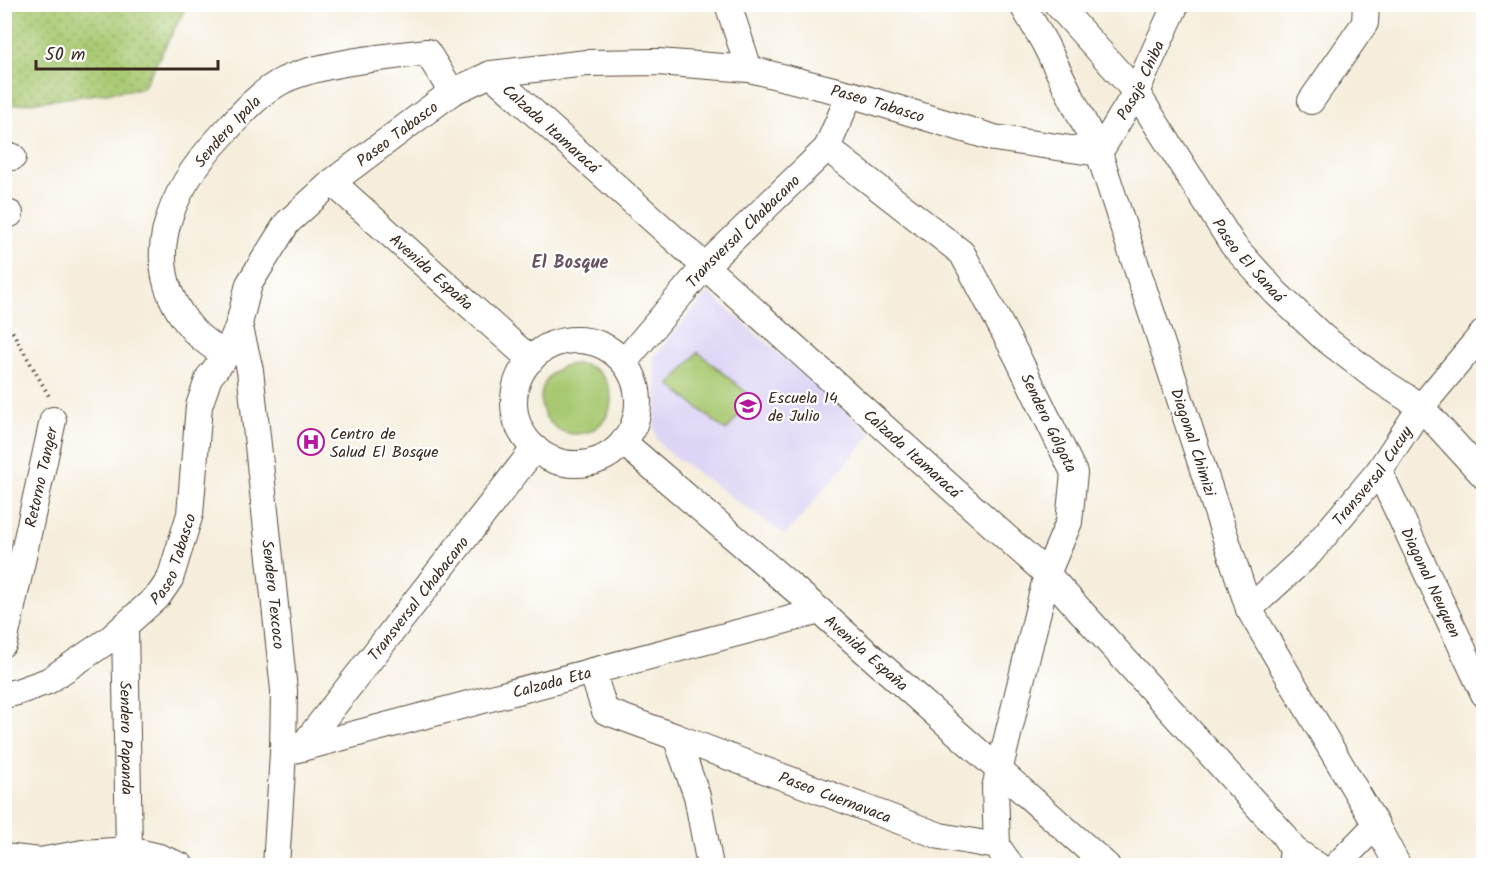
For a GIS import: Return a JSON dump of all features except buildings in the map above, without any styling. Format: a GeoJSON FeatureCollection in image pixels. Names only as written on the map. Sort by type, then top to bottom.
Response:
{"type":"FeatureCollection","features":[{"type":"Feature","properties":{"kind":"street"},"geometry":{"type":"LineString","coordinates":[[728,4],[749,69]]}},
{"type":"Feature","properties":{"kind":"street","name":"Diagonal Chimizi"},"geometry":{"type":"LineString","coordinates":[[1022,4],[1045,44],[1099,153],[1249,609],[1398,866]]}},
{"type":"Feature","properties":{"kind":"street","name":"Paseo El Sanaá"},"geometry":{"type":"LineString","coordinates":[[1057,4],[1136,92],[1233,245],[1276,293],[1323,337],[1372,375],[1421,407],[1484,476]]}},
{"type":"Feature","properties":{"kind":"street","name":"Pasaje Chiba"},"geometry":{"type":"LineString","coordinates":[[1099,153],[1136,92],[1176,4]]}},
{"type":"Feature","properties":{"kind":"street"},"geometry":{"type":"LineString","coordinates":[[1311,101],[1365,23],[1366,4]]}},
{"type":"Feature","properties":{"kind":"street","name":"Sendero Ipala"},"geometry":{"type":"LineString","coordinates":[[226,356],[195,332],[180,313],[169,295],[162,267],[168,217],[184,183],[204,154],[254,101],[284,81],[318,69],[427,52],[452,92]]}},
{"type":"Feature","properties":{"kind":"street","name":"Paseo Tabasco"},"geometry":{"type":"LineString","coordinates":[[4,695],[48,681],[101,646],[159,595],[170,579],[190,514],[199,405],[209,377],[226,356],[239,324],[249,284],[287,223],[332,182],[452,92],[491,74],[587,63],[658,62],[749,69],[850,93],[994,138],[1099,153]]}},
{"type":"Feature","properties":{"kind":"street","name":"Calzada Itamaracá"},"geometry":{"type":"LineString","coordinates":[[491,74],[1047,574],[1283,834],[1292,857],[1318,866]]}},
{"type":"Feature","properties":{"kind":"street","name":"Transversal Chabacano"},"geometry":{"type":"LineString","coordinates":[[624,362],[705,266],[827,148],[850,93]]}},
{"type":"Feature","properties":{"kind":"street","name":"Sendero Gólgota"},"geometry":{"type":"LineString","coordinates":[[827,148],[962,253],[1018,358],[1074,473],[1068,522],[1047,574],[995,788],[1004,856]]}},
{"type":"Feature","properties":{"kind":"street","name":"Avenida España"},"geometry":{"type":"LineString","coordinates":[[332,182],[531,360]]}},
{"type":"Feature","properties":{"kind":"street","name":"Sendero Texcoco"},"geometry":{"type":"LineString","coordinates":[[239,324],[250,369],[282,667],[284,712],[292,751],[276,866]]}},
{"type":"Feature","properties":{"kind":"street","name":"Transversal Cucuy"},"geometry":{"type":"LineString","coordinates":[[1249,609],[1309,554],[1379,471],[1421,407],[1484,332]]}},
{"type":"Feature","properties":{"kind":"street"},"geometry":{"type":"LineString","coordinates":[[570,340],[585,340],[613,351],[624,362],[633,377],[638,394],[633,428],[623,442],[609,455],[590,463],[571,464],[552,459],[535,448],[523,433],[516,415],[515,395],[520,377],[531,360],[542,350],[555,344],[570,340]]}},
{"type":"Feature","properties":{"kind":"street","name":"Retorno Tanger"},"geometry":{"type":"LineString","coordinates":[[4,643],[10,591],[53,420]]}},
{"type":"Feature","properties":{"kind":"street","name":"Avenida España"},"geometry":{"type":"LineString","coordinates":[[623,442],[820,611],[1107,866]]}},
{"type":"Feature","properties":{"kind":"street","name":"Transversal Chabacano"},"geometry":{"type":"LineString","coordinates":[[292,751],[535,448]]}},
{"type":"Feature","properties":{"kind":"street","name":"Diagonal Neuquen"},"geometry":{"type":"LineString","coordinates":[[1379,471],[1484,694]]}},
{"type":"Feature","properties":{"kind":"street","name":"Calzada Eta"},"geometry":{"type":"LineString","coordinates":[[292,751],[820,611]]}},
{"type":"Feature","properties":{"kind":"street","name":"Sendero Papanda"},"geometry":{"type":"LineString","coordinates":[[125,626],[129,850]]}},
{"type":"Feature","properties":{"kind":"street","name":"Paseo Cuernavaca"},"geometry":{"type":"LineString","coordinates":[[592,671],[605,711],[940,836],[1004,856]]}},
{"type":"Feature","properties":{"kind":"street"},"geometry":{"type":"LineString","coordinates":[[676,737],[697,796],[710,866]]}},
{"type":"Feature","properties":{"kind":"street"},"geometry":{"type":"LineString","coordinates":[[1336,866],[1376,825]]}},
{"type":"Feature","properties":{"kind":"street"},"geometry":{"type":"LineString","coordinates":[[4,857],[40,861],[83,853],[129,850],[159,857],[181,866]]}},
{"type":"Feature","properties":{"kind":"path","name":"Retorno Tanger"},"geometry":{"type":"LineString","coordinates":[[4,323],[12,331],[50,397],[53,420]]}},
{"type":"Feature","properties":{"kind":"shaded area","name":"Escuela 14 de Julio"},"geometry":{"type":"Polygon","coordinates":[[[708,292],[872,434],[785,535],[664,449],[657,440],[654,428],[657,397],[654,357],[708,292]]]}},
{"type":"Feature","properties":{"kind":"green space"},"geometry":{"type":"Polygon","coordinates":[[[4,5],[187,5],[143,88],[5,106],[4,5]]]}},
{"type":"Feature","properties":{"kind":"green space"},"geometry":{"type":"Polygon","coordinates":[[[698,352],[753,398],[726,431],[670,385],[698,352]]]}},
{"type":"Feature","properties":{"kind":"green space"},"geometry":{"type":"Polygon","coordinates":[[[569,364],[583,364],[596,369],[606,379],[611,399],[606,419],[596,429],[583,434],[569,434],[556,429],[546,419],[541,406],[541,392],[546,379],[556,369],[569,364]]]}},
{"type":"Feature","properties":{"kind":"place","name":"Escuela 14 de Julio"},"geometry":{"type":"Point","coordinates":[748,406]}},
{"type":"Feature","properties":{"kind":"place","name":"Centro de Salud El Bosque"},"geometry":{"type":"Point","coordinates":[311,442]}},
{"type":"Feature","properties":{"kind":"district","name":"El Bosque"},"geometry":{"type":"Point","coordinates":[570,262]}}]}
